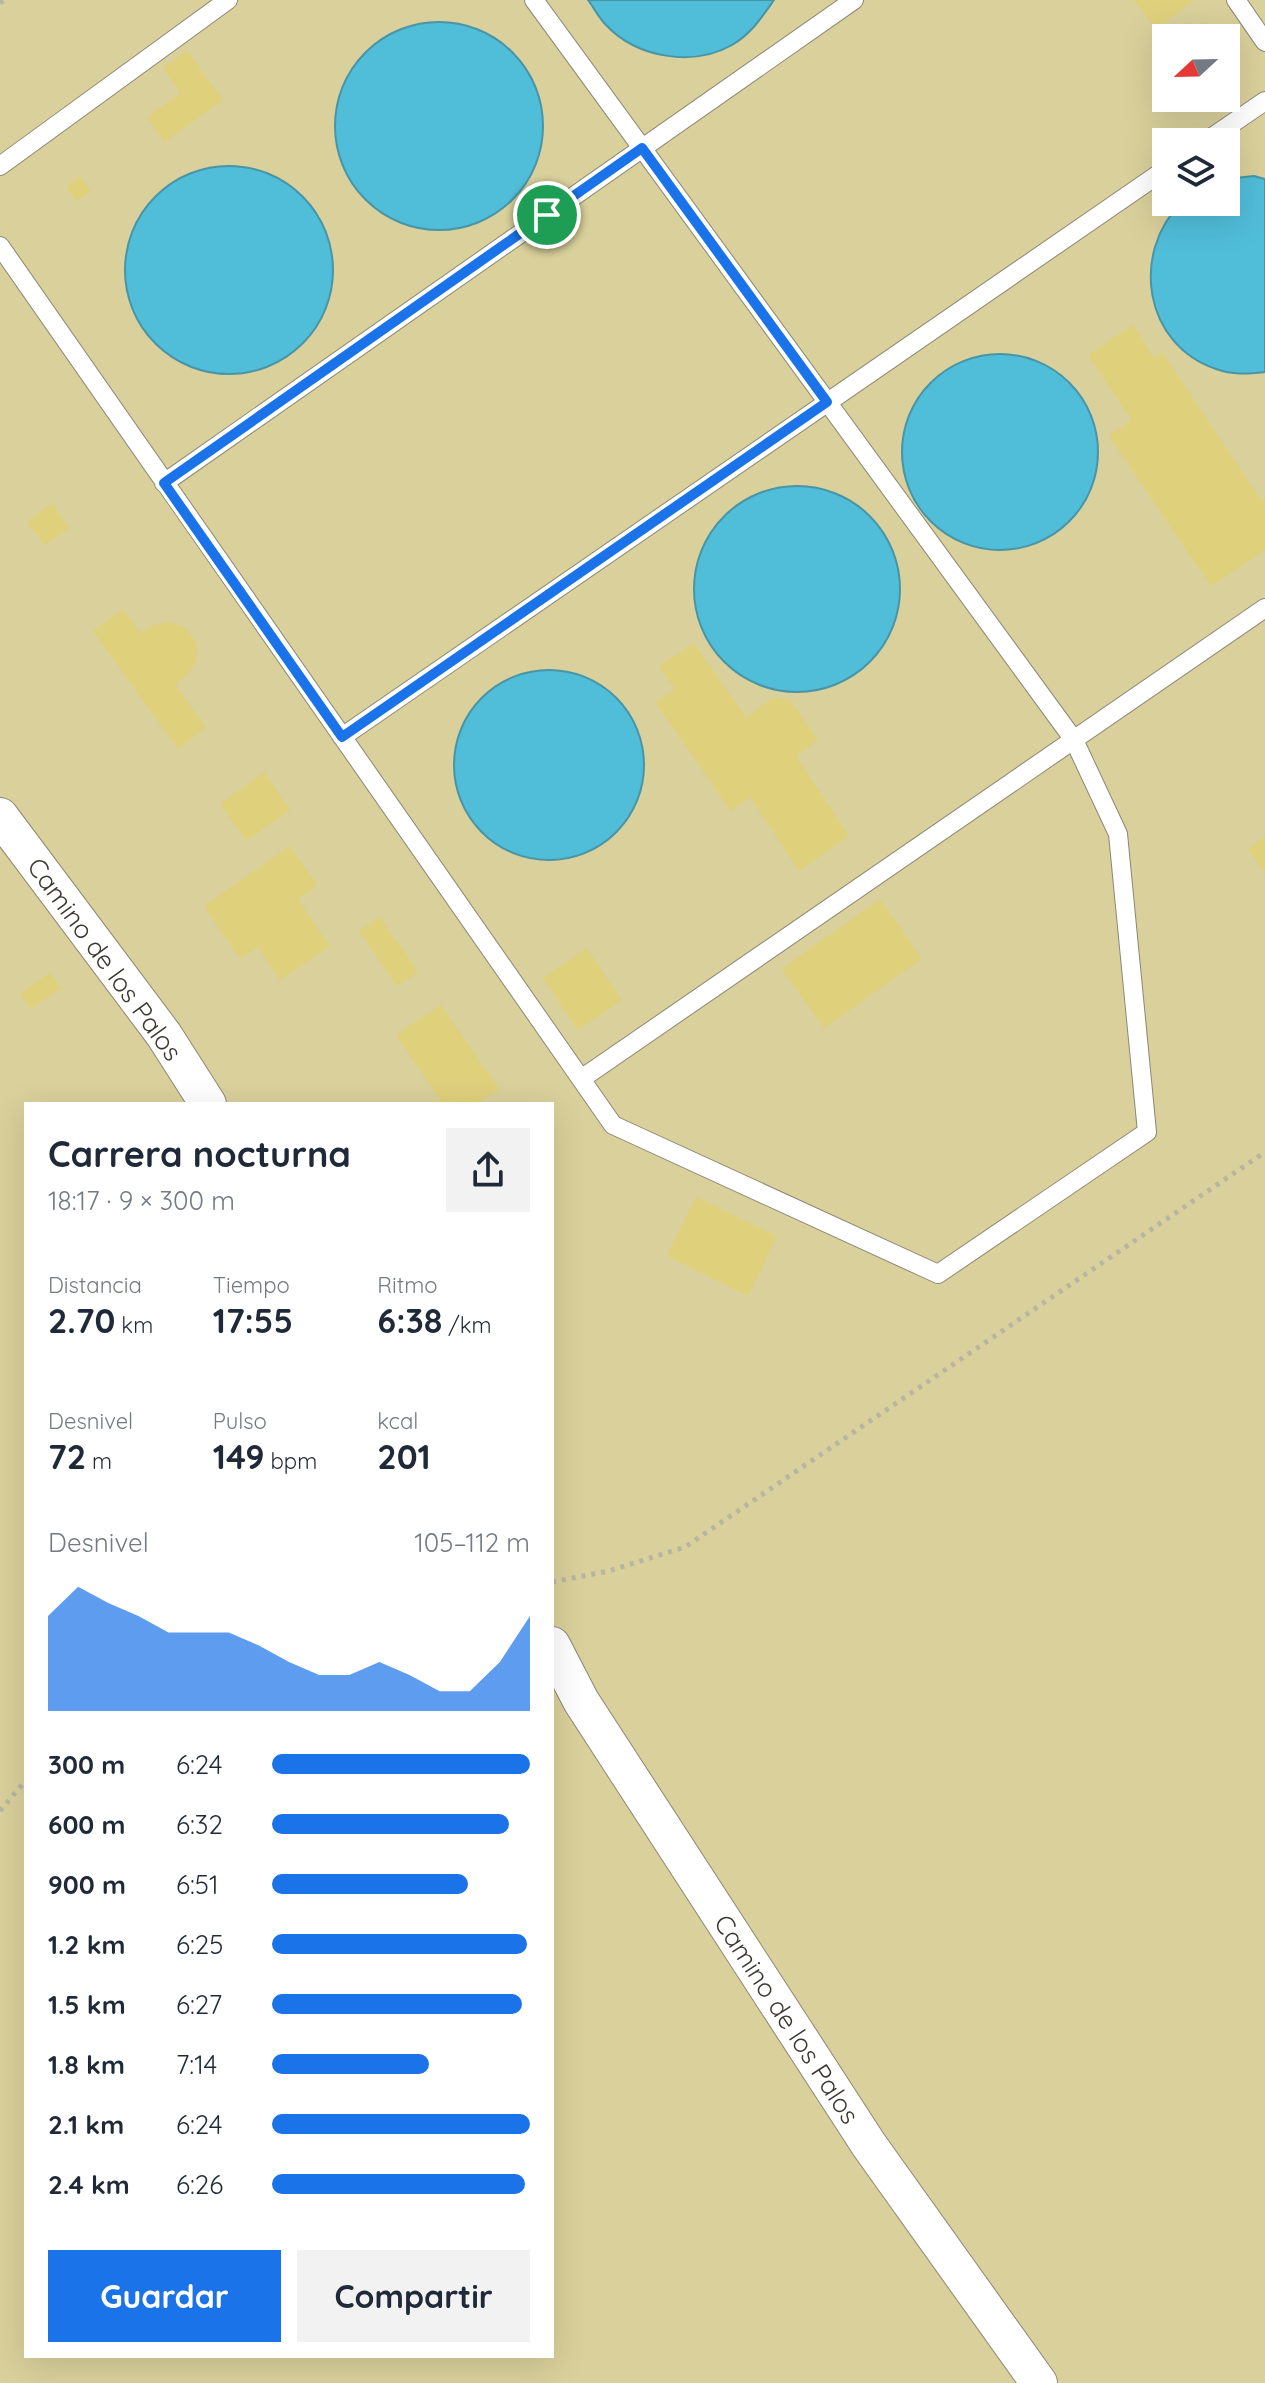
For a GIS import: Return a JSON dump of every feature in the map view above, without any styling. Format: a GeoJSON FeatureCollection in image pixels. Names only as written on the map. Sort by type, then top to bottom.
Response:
{"type":"FeatureCollection","features":[{"type":"Feature","properties":{"kind":"street","name":"Camino de los Palos"},"geometry":{"type":"LineString","coordinates":[[0,816],[164,1035],[207,1102]]}},
{"type":"Feature","properties":{"kind":"street","name":"Camino de los Palos"},"geometry":{"type":"LineString","coordinates":[[554,1649],[581,1701],[869,2145],[1039,2383]]}},
{"type":"Feature","properties":{"kind":"lane"},"geometry":{"type":"LineString","coordinates":[[0,166],[228,0]]}},
{"type":"Feature","properties":{"kind":"lane"},"geometry":{"type":"LineString","coordinates":[[0,246],[613,1125],[938,1274],[1147,1132],[1118,834],[1074,740],[534,0]]}},
{"type":"Feature","properties":{"kind":"lane"},"geometry":{"type":"LineString","coordinates":[[164,483],[854,0]]}},
{"type":"Feature","properties":{"kind":"lane"},"geometry":{"type":"LineString","coordinates":[[1236,0],[1265,42]]}},
{"type":"Feature","properties":{"kind":"lane"},"geometry":{"type":"LineString","coordinates":[[1225,128],[1265,101]]}},
{"type":"Feature","properties":{"kind":"lane"},"geometry":{"type":"LineString","coordinates":[[342,737],[1152,179]]}},
{"type":"Feature","properties":{"kind":"lane"},"geometry":{"type":"LineString","coordinates":[[581,1079],[1265,608]]}},
{"type":"Feature","properties":{"kind":"path"},"geometry":{"type":"LineString","coordinates":[[554,1582],[609,1571],[685,1547],[1265,1152]]}},
{"type":"Feature","properties":{"kind":"path"},"geometry":{"type":"LineString","coordinates":[[0,1811],[24,1782]]}},
{"type":"Feature","properties":{"kind":"shaded area"},"geometry":{"type":"Polygon","coordinates":[[[0,0],[1265,0],[1265,2383],[0,2383],[0,0]]]}},
{"type":"Feature","properties":{"kind":"water"},"geometry":{"type":"Polygon","coordinates":[[[588,0],[774,0],[739,41],[717,52],[683,57],[649,52],[633,45],[606,25],[588,0]]]}},
{"type":"Feature","properties":{"kind":"water"},"geometry":{"type":"Polygon","coordinates":[[[439,22],[479,30],[513,52],[535,86],[543,126],[535,166],[513,200],[479,222],[439,230],[399,222],[365,200],[343,166],[335,126],[343,86],[365,52],[399,30],[439,22]]]}},
{"type":"Feature","properties":{"kind":"water"},"geometry":{"type":"Polygon","coordinates":[[[229,166],[269,174],[303,196],[325,230],[333,270],[325,310],[303,344],[269,366],[229,374],[189,366],[155,344],[133,310],[125,270],[133,230],[155,196],[189,174],[229,166]]]}},
{"type":"Feature","properties":{"kind":"water"},"geometry":{"type":"Polygon","coordinates":[[[1240,178],[1265,179],[1265,372],[1246,374],[1216,369],[1192,357],[1173,340],[1160,319],[1152,296],[1151,271],[1155,246],[1171,216],[1240,216],[1240,178]]]}},
{"type":"Feature","properties":{"kind":"water"},"geometry":{"type":"Polygon","coordinates":[[[1000,354],[1038,361],[1070,382],[1091,414],[1098,452],[1091,490],[1070,522],[1038,543],[1000,550],[962,543],[930,522],[909,490],[902,452],[909,414],[930,382],[962,361],[1000,354]]]}},
{"type":"Feature","properties":{"kind":"water"},"geometry":{"type":"Polygon","coordinates":[[[797,486],[836,494],[870,516],[892,550],[900,589],[892,628],[870,662],[836,684],[797,692],[758,684],[724,662],[702,628],[694,589],[702,550],[724,516],[758,494],[797,486]]]}},
{"type":"Feature","properties":{"kind":"water"},"geometry":{"type":"Polygon","coordinates":[[[549,670],[568,671],[585,677],[616,698],[637,729],[643,746],[643,784],[637,801],[616,832],[585,853],[568,859],[549,860],[530,859],[513,853],[482,832],[461,801],[455,784],[454,765],[455,746],[461,729],[482,698],[513,677],[530,671],[549,670]]]}},
{"type":"Feature","properties":{"kind":"building"},"geometry":{"type":"Polygon","coordinates":[[[1134,0],[1194,0],[1163,24],[1152,24],[1134,0]]]}},
{"type":"Feature","properties":{"kind":"building"},"geometry":{"type":"Polygon","coordinates":[[[187,51],[223,100],[164,142],[147,117],[181,93],[163,68],[187,51]]]}},
{"type":"Feature","properties":{"kind":"building"},"geometry":{"type":"Polygon","coordinates":[[[80,176],[91,191],[77,201],[66,187],[80,176]]]}},
{"type":"Feature","properties":{"kind":"building"},"geometry":{"type":"Polygon","coordinates":[[[1133,325],[1154,358],[1162,352],[1262,501],[1265,499],[1265,550],[1211,586],[1109,436],[1132,420],[1088,355],[1133,325]]]}},
{"type":"Feature","properties":{"kind":"building"},"geometry":{"type":"Polygon","coordinates":[[[52,503],[69,528],[45,545],[27,522],[52,503]]]}},
{"type":"Feature","properties":{"kind":"building"},"geometry":{"type":"Polygon","coordinates":[[[123,609],[141,634],[154,624],[170,622],[186,628],[197,644],[196,662],[186,676],[175,684],[206,727],[178,749],[93,631],[123,609]]]}},
{"type":"Feature","properties":{"kind":"building"},"geometry":{"type":"Polygon","coordinates":[[[694,643],[746,717],[773,698],[790,700],[818,740],[796,756],[849,836],[799,871],[750,797],[731,811],[655,702],[675,689],[659,666],[694,643]]]}},
{"type":"Feature","properties":{"kind":"building"},"geometry":{"type":"Polygon","coordinates":[[[264,772],[290,810],[246,841],[220,804],[264,772]]]}},
{"type":"Feature","properties":{"kind":"building"},"geometry":{"type":"Polygon","coordinates":[[[1265,837],[1265,873],[1248,849],[1265,837]]]}},
{"type":"Feature","properties":{"kind":"building"},"geometry":{"type":"Polygon","coordinates":[[[290,846],[317,885],[298,899],[330,946],[280,980],[258,947],[240,959],[204,906],[290,846]]]}},
{"type":"Feature","properties":{"kind":"building"},"geometry":{"type":"Polygon","coordinates":[[[880,899],[922,959],[824,1028],[782,969],[880,899]]]}},
{"type":"Feature","properties":{"kind":"building"},"geometry":{"type":"Polygon","coordinates":[[[380,917],[418,972],[397,986],[359,931],[380,917]]]}},
{"type":"Feature","properties":{"kind":"building"},"geometry":{"type":"Polygon","coordinates":[[[587,948],[622,1000],[578,1030],[543,978],[587,948]]]}},
{"type":"Feature","properties":{"kind":"building"},"geometry":{"type":"Polygon","coordinates":[[[50,973],[61,988],[31,1009],[20,994],[50,973]]]}},
{"type":"Feature","properties":{"kind":"building"},"geometry":{"type":"Polygon","coordinates":[[[441,1005],[499,1089],[480,1102],[442,1102],[396,1035],[441,1005]]]}},
{"type":"Feature","properties":{"kind":"building"},"geometry":{"type":"Polygon","coordinates":[[[696,1197],[777,1236],[748,1296],[667,1256],[696,1197]]]}},
{"type":"Feature","properties":{"kind":"route"},"geometry":{"type":"LineString","coordinates":[[642,148],[827,402],[342,737],[164,483],[547,215],[642,148]]}}]}
